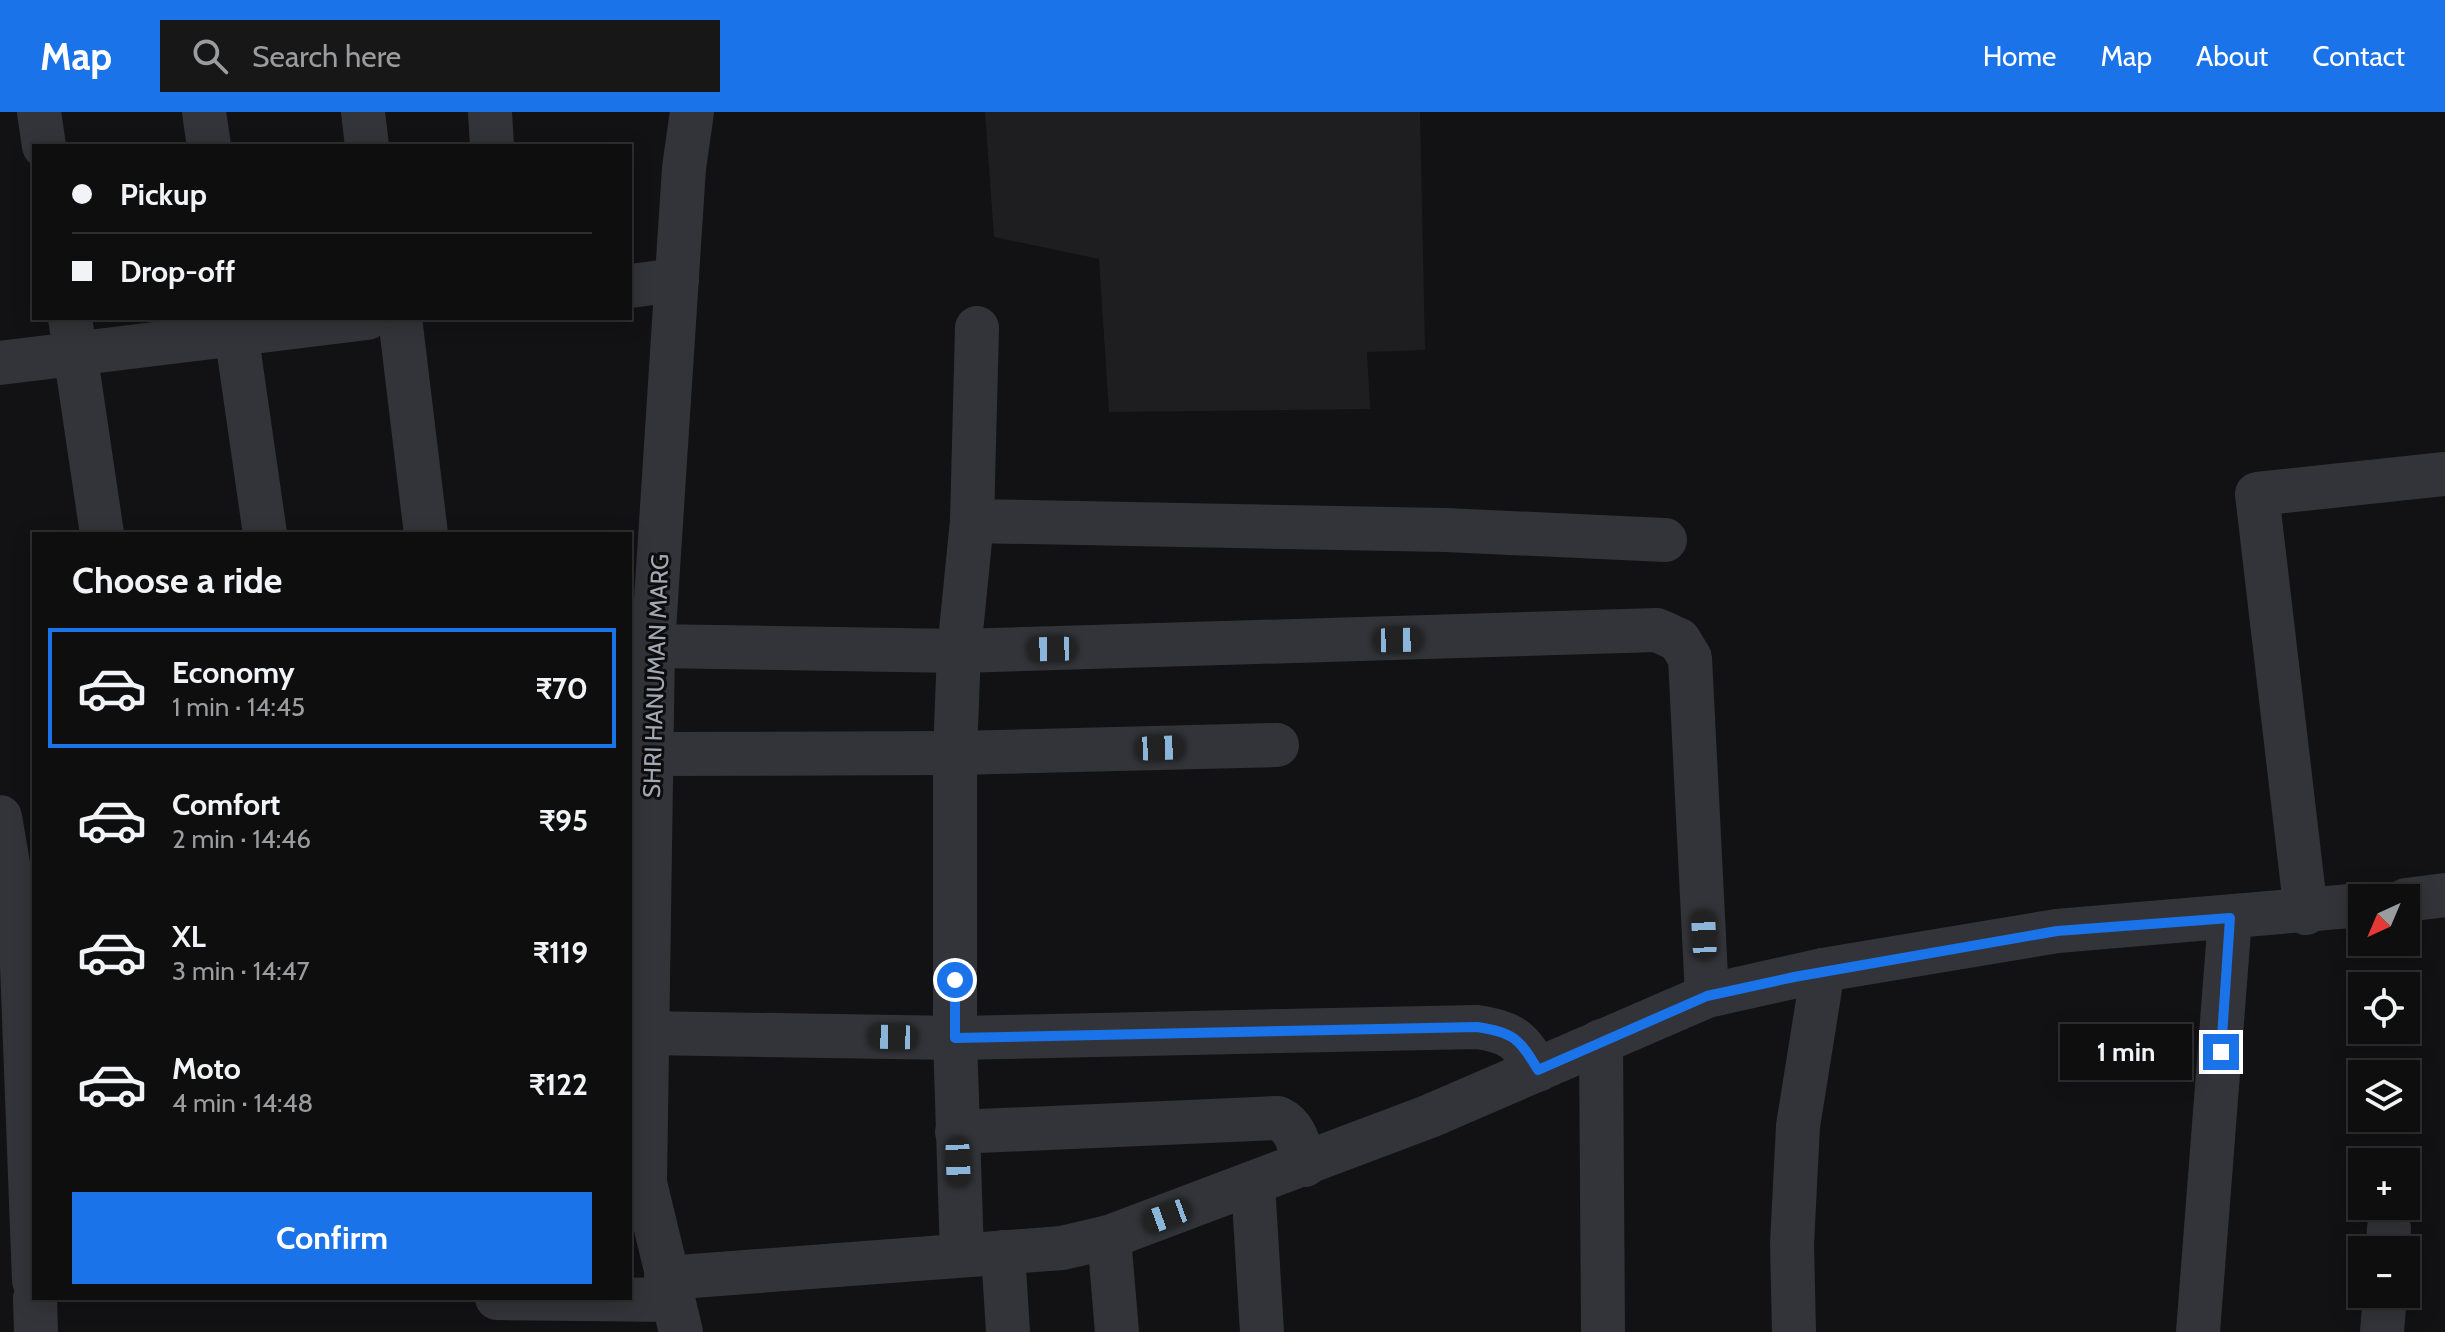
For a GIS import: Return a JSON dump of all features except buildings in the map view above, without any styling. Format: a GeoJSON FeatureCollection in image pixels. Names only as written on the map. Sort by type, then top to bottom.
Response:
{"type":"FeatureCollection","features":[{"type":"Feature","properties":{"kind":"street"},"geometry":{"type":"LineString","coordinates":[[39,112],[44,144]]}},
{"type":"Feature","properties":{"kind":"street"},"geometry":{"type":"LineString","coordinates":[[204,112],[209,144]]}},
{"type":"Feature","properties":{"kind":"street"},"geometry":{"type":"LineString","coordinates":[[363,112],[367,144]]}},
{"type":"Feature","properties":{"kind":"street"},"geometry":{"type":"LineString","coordinates":[[490,112],[492,144]]}},
{"type":"Feature","properties":{"kind":"street","name":"SHRI HANUMAN MARG"},"geometry":{"type":"LineString","coordinates":[[673,1303],[645,1183],[646,1033],[640,864],[652,754],[653,646],[684,168],[692,112]]}},
{"type":"Feature","properties":{"kind":"street"},"geometry":{"type":"LineString","coordinates":[[632,286],[677,280]]}},
{"type":"Feature","properties":{"kind":"street"},"geometry":{"type":"LineString","coordinates":[[0,363],[73,336],[334,320]]}},
{"type":"Feature","properties":{"kind":"street"},"geometry":{"type":"LineString","coordinates":[[400,320],[426,532]]}},
{"type":"Feature","properties":{"kind":"street"},"geometry":{"type":"LineString","coordinates":[[235,326],[265,532]]}},
{"type":"Feature","properties":{"kind":"street"},"geometry":{"type":"LineString","coordinates":[[977,328],[972,521],[959,651],[955,753],[957,1132],[982,1253],[1008,1332]]}},
{"type":"Feature","properties":{"kind":"street"},"geometry":{"type":"LineString","coordinates":[[73,336],[102,532]]}},
{"type":"Feature","properties":{"kind":"street"},"geometry":{"type":"LineString","coordinates":[[2306,913],[2257,494],[2445,474]]}},
{"type":"Feature","properties":{"kind":"street"},"geometry":{"type":"LineString","coordinates":[[972,521],[1446,530],[1665,540]]}},
{"type":"Feature","properties":{"kind":"street"},"geometry":{"type":"LineString","coordinates":[[653,646],[959,651],[1657,630],[1679,640],[1690,658],[1707,996]]}},
{"type":"Feature","properties":{"kind":"street"},"geometry":{"type":"LineString","coordinates":[[652,754],[955,753],[1277,745]]}},
{"type":"Feature","properties":{"kind":"street"},"geometry":{"type":"LineString","coordinates":[[0,817],[21,939],[32,1228]]}},
{"type":"Feature","properties":{"kind":"street"},"geometry":{"type":"LineString","coordinates":[[2420,898],[2445,895]]}},
{"type":"Feature","properties":{"kind":"street"},"geometry":{"type":"LineString","coordinates":[[567,1300],[673,1303],[982,1253],[1062,1248],[1109,1237],[1305,1165],[1538,1070],[1707,996],[1823,970],[2057,931],[2306,913],[2348,907]]}},
{"type":"Feature","properties":{"kind":"street"},"geometry":{"type":"LineString","coordinates":[[2198,1332],[2230,918]]}},
{"type":"Feature","properties":{"kind":"street"},"geometry":{"type":"LineString","coordinates":[[1794,1332],[1792,1244],[1798,1126],[1823,970]]}},
{"type":"Feature","properties":{"kind":"street"},"geometry":{"type":"LineString","coordinates":[[646,1033],[955,1038],[1477,1027],[1506,1031],[1523,1045],[1538,1070]]}},
{"type":"Feature","properties":{"kind":"street"},"geometry":{"type":"LineString","coordinates":[[1601,1041],[1603,1332]]}},
{"type":"Feature","properties":{"kind":"street"},"geometry":{"type":"LineString","coordinates":[[957,1132],[1278,1118],[1288,1122],[1295,1133],[1305,1165]]}},
{"type":"Feature","properties":{"kind":"street"},"geometry":{"type":"LineString","coordinates":[[1253,1184],[1262,1332]]}},
{"type":"Feature","properties":{"kind":"street"},"geometry":{"type":"LineString","coordinates":[[1109,1237],[1117,1332]]}},
{"type":"Feature","properties":{"kind":"street"},"geometry":{"type":"LineString","coordinates":[[35,1300],[36,1332]]}},
{"type":"Feature","properties":{"kind":"street"},"geometry":{"type":"LineString","coordinates":[[2382,1332],[2384,1308]]}},
{"type":"Feature","properties":{"kind":"shaded area"},"geometry":{"type":"Polygon","coordinates":[[[985,112],[1420,112],[1425,350],[1367,352],[1370,409],[1109,412],[1099,259],[994,237],[985,112]]]}},
{"type":"Feature","properties":{"kind":"route"},"geometry":{"type":"LineString","coordinates":[[955,980],[955,1038],[1477,1027],[1506,1031],[1523,1045],[1538,1070],[1707,996],[1823,970],[2057,931],[2230,918],[2221,1052]]}}]}
